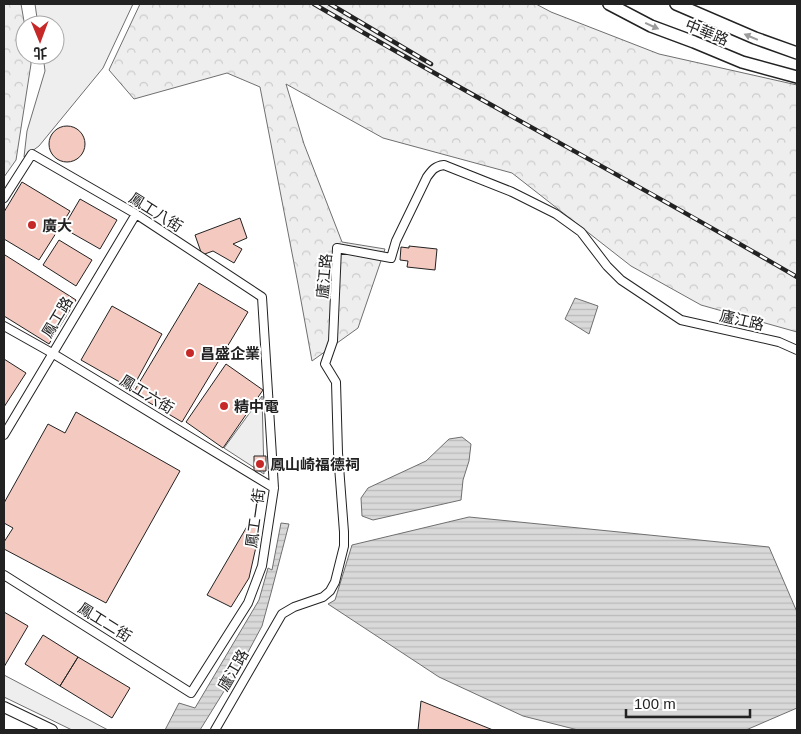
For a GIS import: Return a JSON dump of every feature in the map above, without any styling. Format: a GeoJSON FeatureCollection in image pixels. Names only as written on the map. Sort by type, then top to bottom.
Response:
{"type":"FeatureCollection","features":[{"type":"Feature","properties":{"kind":"main road","name":"中華路"},"geometry":{"type":"LineString","coordinates":[[609,4],[651,26],[742,62],[797,77]]}},
{"type":"Feature","properties":{"kind":"main road","name":"中華路"},"geometry":{"type":"LineString","coordinates":[[676,4],[755,38],[797,53]]}},
{"type":"Feature","properties":{"kind":"street","name":"鳳工八街"},"geometry":{"type":"LineString","coordinates":[[4,198],[32,154],[136,214],[262,297]]}},
{"type":"Feature","properties":{"kind":"street","name":"廬江路"},"geometry":{"type":"LineString","coordinates":[[215,730],[282,614],[294,607],[323,597],[330,592],[335,582],[344,546],[344,532],[338,453],[336,382],[325,364],[333,341],[337,248],[392,258],[396,242],[433,168],[444,165],[512,192],[556,214],[581,232],[607,266],[621,280],[682,320],[779,342],[797,350]]}},
{"type":"Feature","properties":{"kind":"street","name":"鳳工路"},"geometry":{"type":"LineString","coordinates":[[4,435],[136,214]]}},
{"type":"Feature","properties":{"kind":"street","name":"鳳工一街"},"geometry":{"type":"LineString","coordinates":[[191,693],[248,603],[262,566],[274,488],[262,297]]}},
{"type":"Feature","properties":{"kind":"street","name":"鳳工六街"},"geometry":{"type":"LineString","coordinates":[[4,326],[52,353],[274,488]]}},
{"type":"Feature","properties":{"kind":"street","name":"鳳工二街"},"geometry":{"type":"LineString","coordinates":[[4,575],[191,693]]}},
{"type":"Feature","properties":{"kind":"street"},"geometry":{"type":"LineString","coordinates":[[4,707],[52,730]]}},
{"type":"Feature","properties":{"kind":"green space"},"geometry":{"type":"Polygon","coordinates":[[[4,4],[21,4],[23,15],[15,15],[15,65],[31,65],[16,160],[4,177],[4,4]]]}},
{"type":"Feature","properties":{"kind":"green space"},"geometry":{"type":"Polygon","coordinates":[[[35,4],[133,4],[103,68],[39,146],[24,157],[27,131],[45,71],[44,65],[65,65],[65,15],[37,15],[35,4]]]}},
{"type":"Feature","properties":{"kind":"green space"},"geometry":{"type":"Polygon","coordinates":[[[140,4],[536,4],[551,12],[659,54],[797,85],[797,332],[701,305],[631,266],[512,173],[383,138],[286,84],[304,144],[342,242],[385,249],[358,328],[312,361],[260,87],[227,73],[134,99],[109,70],[140,4]]]}},
{"type":"Feature","properties":{"kind":"green space"},"geometry":{"type":"Polygon","coordinates":[[[262,396],[264,474],[224,448],[262,396]]]}},
{"type":"Feature","properties":{"kind":"green space"},"geometry":{"type":"Polygon","coordinates":[[[4,675],[108,730],[72,730],[4,697],[4,675]]]}},
{"type":"Feature","properties":{"kind":"shaded area"},"geometry":{"type":"Polygon","coordinates":[[[575,298],[598,306],[589,334],[565,319],[575,298]]]}},
{"type":"Feature","properties":{"kind":"shaded area"},"geometry":{"type":"Polygon","coordinates":[[[462,437],[471,444],[469,461],[463,480],[461,500],[373,520],[362,516],[361,498],[368,488],[426,461],[449,439],[462,437]]]}},
{"type":"Feature","properties":{"kind":"shaded area"},"geometry":{"type":"Polygon","coordinates":[[[469,517],[769,547],[797,612],[797,708],[746,730],[578,730],[523,716],[439,677],[328,604],[335,600],[352,545],[469,517]]]}},
{"type":"Feature","properties":{"kind":"shaded area"},"geometry":{"type":"Polygon","coordinates":[[[281,523],[289,524],[262,626],[247,654],[200,730],[165,730],[179,703],[195,708],[259,600],[268,568],[272,570],[281,523]]]}},
{"type":"Feature","properties":{"kind":"building"},"geometry":{"type":"Polygon","coordinates":[[[67,126],[79,132],[85,144],[79,156],[67,162],[55,156],[49,144],[55,132],[67,126]]]}},
{"type":"Feature","properties":{"kind":"building","name":"廣大"},"geometry":{"type":"Polygon","coordinates":[[[22,182],[70,211],[39,260],[4,239],[4,212],[22,182]]]}},
{"type":"Feature","properties":{"kind":"building"},"geometry":{"type":"Polygon","coordinates":[[[80,199],[117,220],[100,249],[63,228],[80,199]]]}},
{"type":"Feature","properties":{"kind":"building"},"geometry":{"type":"Polygon","coordinates":[[[240,218],[247,238],[233,244],[242,249],[234,263],[213,251],[202,255],[195,235],[240,218]]]}},
{"type":"Feature","properties":{"kind":"building"},"geometry":{"type":"Polygon","coordinates":[[[59,240],[92,260],[76,286],[43,265],[59,240]]]}},
{"type":"Feature","properties":{"kind":"building"},"geometry":{"type":"Polygon","coordinates":[[[409,246],[437,249],[435,270],[407,267],[408,261],[400,260],[401,247],[409,248],[409,246]]]}},
{"type":"Feature","properties":{"kind":"building"},"geometry":{"type":"Polygon","coordinates":[[[5,255],[76,300],[49,344],[4,316],[5,255]]]}},
{"type":"Feature","properties":{"kind":"building","name":"昌盛企業"},"geometry":{"type":"Polygon","coordinates":[[[199,283],[248,312],[182,422],[133,393],[199,283]]]}},
{"type":"Feature","properties":{"kind":"building"},"geometry":{"type":"Polygon","coordinates":[[[112,306],[162,334],[132,389],[81,360],[112,306]]]}},
{"type":"Feature","properties":{"kind":"building"},"geometry":{"type":"Polygon","coordinates":[[[4,359],[26,373],[4,407],[4,359]]]}},
{"type":"Feature","properties":{"kind":"building","name":"精中電"},"geometry":{"type":"Polygon","coordinates":[[[226,364],[263,390],[223,448],[186,422],[226,364]]]}},
{"type":"Feature","properties":{"kind":"building"},"geometry":{"type":"Polygon","coordinates":[[[76,412],[180,471],[106,603],[4,549],[4,542],[13,528],[4,523],[4,503],[48,424],[65,433],[76,412]]]}},
{"type":"Feature","properties":{"kind":"building","name":"鳳山崎福德祠"},"geometry":{"type":"Polygon","coordinates":[[[254,456],[266,456],[266,471],[254,471],[254,456]]]}},
{"type":"Feature","properties":{"kind":"building"},"geometry":{"type":"Polygon","coordinates":[[[249,523],[260,529],[249,578],[231,607],[207,595],[249,523]]]}},
{"type":"Feature","properties":{"kind":"building"},"geometry":{"type":"Polygon","coordinates":[[[4,612],[28,626],[4,667],[4,612]]]}},
{"type":"Feature","properties":{"kind":"building"},"geometry":{"type":"Polygon","coordinates":[[[43,635],[78,657],[60,686],[25,664],[43,635]]]}},
{"type":"Feature","properties":{"kind":"building"},"geometry":{"type":"Polygon","coordinates":[[[78,657],[130,688],[112,718],[60,686],[78,657]]]}},
{"type":"Feature","properties":{"kind":"building"},"geometry":{"type":"Polygon","coordinates":[[[421,701],[493,730],[418,730],[421,701]]]}},
{"type":"Feature","properties":{"kind":"railway"},"geometry":{"type":"LineString","coordinates":[[314,4],[797,277]]}},
{"type":"Feature","properties":{"kind":"railway"},"geometry":{"type":"LineString","coordinates":[[330,4],[431,64]]}},
{"type":"Feature","properties":{"kind":"place","name":"廣大"},"geometry":{"type":"Point","coordinates":[32,225]}},
{"type":"Feature","properties":{"kind":"place","name":"昌盛企業"},"geometry":{"type":"Point","coordinates":[190,353]}},
{"type":"Feature","properties":{"kind":"place","name":"精中電"},"geometry":{"type":"Point","coordinates":[224,406]}},
{"type":"Feature","properties":{"kind":"place","name":"鳳山崎福德祠"},"geometry":{"type":"Point","coordinates":[260,464]}}]}
